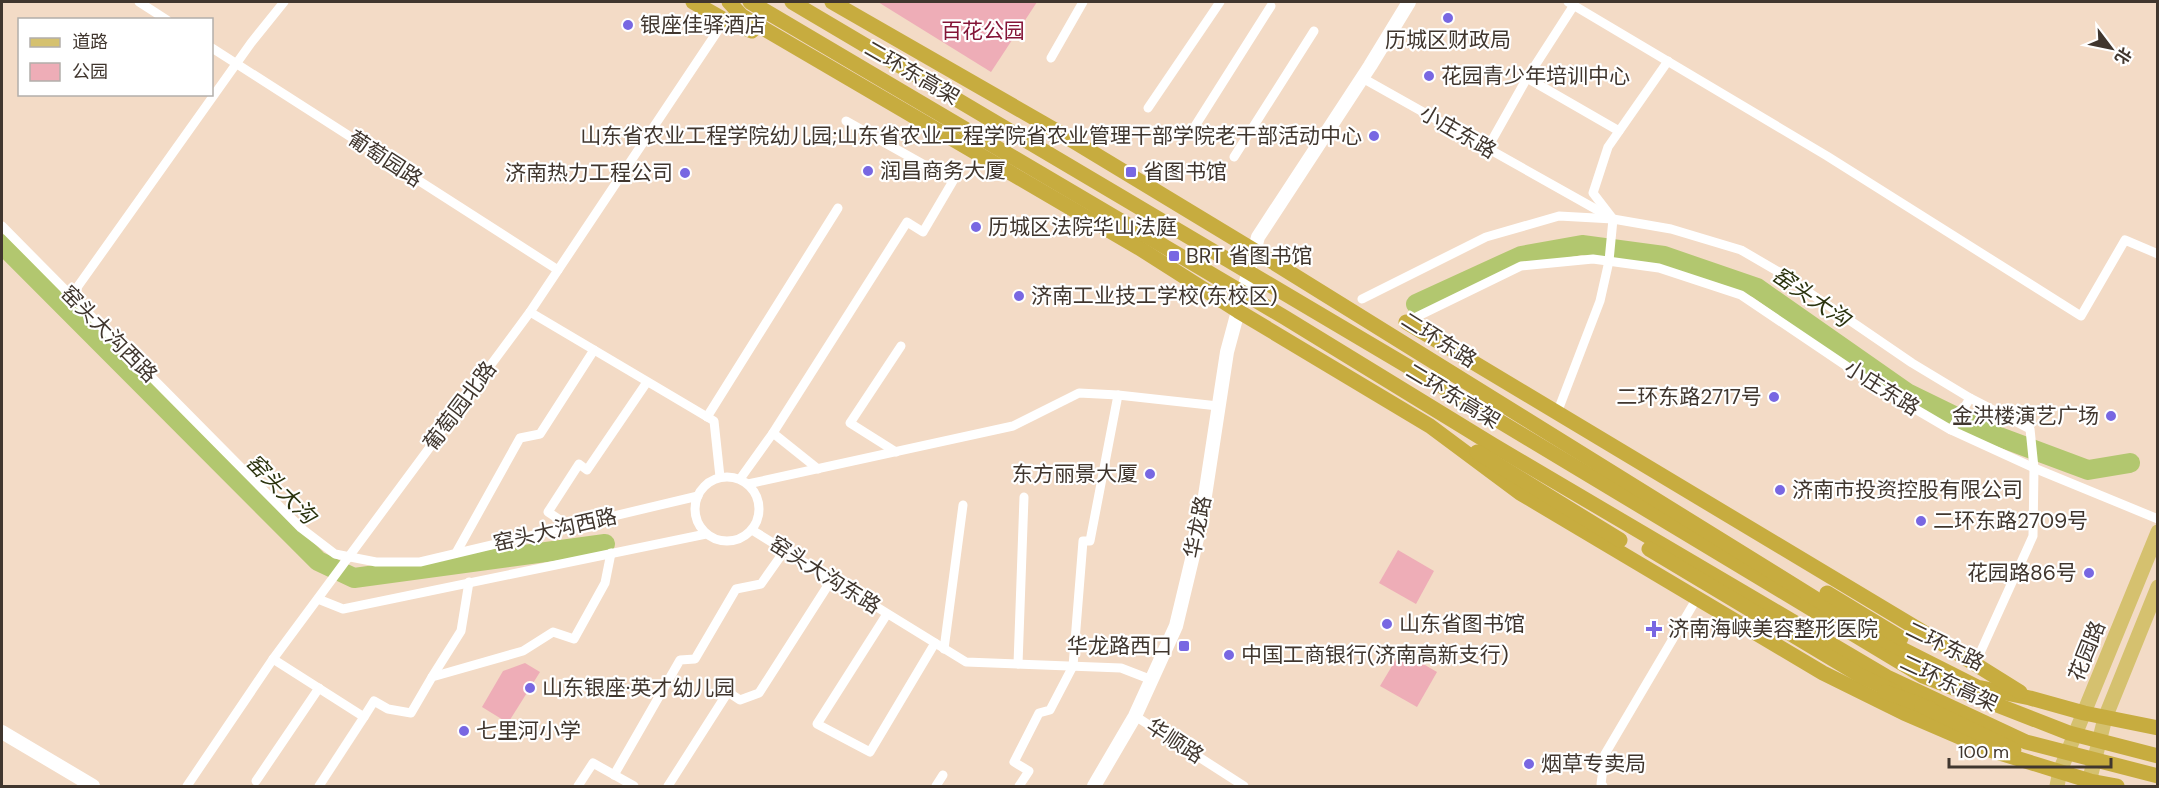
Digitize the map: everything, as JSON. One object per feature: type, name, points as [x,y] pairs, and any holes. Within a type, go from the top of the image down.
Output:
[{"type":"highway","points":[[693,2],[725,20],[796,49]]},
{"type":"highway","points":[[717,2],[1100,225],[1430,426],[1498,463],[1851,681],[1936,710],[1965,714]]},
{"type":"highway","points":[[729,2],[742,16]]},
{"type":"highway","name":"二环东高架","points":[[750,2],[1263,304],[1483,438],[1876,671],[2026,742],[2157,776]]},
{"type":"highway","name":"二环东高架","points":[[792,2],[1451,392],[1923,676],[2069,733],[2157,756]]},
{"type":"highway","name":"二环东路","points":[[832,2],[1256,247],[1350,310],[1874,635],[1977,687],[2157,728]]},
{"type":"highway","name":"二环东路","points":[[1406,322],[2030,698]]},
{"type":"highway","points":[[1470,384],[1541,420],[2040,722]]},
{"type":"highway","points":[[1430,426],[1520,494],[1823,673],[1904,713],[2058,779],[2117,786]]},
{"type":"highway","points":[[1430,426],[1476,443],[1862,676],[2058,779]]},
{"type":"main road","points":[[1256,247],[1260,236],[1409,2]]},
{"type":"main road","points":[[1256,247],[1415,2]]},
{"type":"main road","name":"华龙路","points":[[1094,786],[1135,716],[1176,626],[1201,522],[1227,352],[1256,247]]},
{"type":"main road","name":"花园路","points":[[2058,779],[2157,532]]},
{"type":"main road","name":"花园路","points":[[2089,784],[2105,718],[2157,587]]},
{"type":"main road","points":[[2127,607],[2146,614]]},
{"type":"main road","points":[[2,732],[93,786]]},
{"type":"street","points":[[139,2],[164,18]]},
{"type":"street","points":[[71,296],[236,64],[284,2]]},
{"type":"street","points":[[1051,58],[1083,2]]},
{"type":"street","points":[[1148,108],[1220,2]]},
{"type":"street","points":[[1487,149],[1571,3],[1827,156],[2081,316],[2126,240],[2157,254]]},
{"type":"street","points":[[1190,134],[1271,6]]},
{"type":"street","name":"葡萄园北路","points":[[187,786],[273,659],[530,312],[725,20]]},
{"type":"street","points":[[1234,157],[1314,31]]},
{"type":"street","name":"葡萄园路","points":[[213,49],[558,270]]},
{"type":"street","points":[[1557,413],[1600,301],[1610,261],[1613,219],[1593,193],[1608,147],[1668,62]]},
{"type":"street","points":[[1527,78],[1619,131]]},
{"type":"street","name":"小庄东路","points":[[1366,80],[1613,219]]},
{"type":"street","points":[[744,482],[907,222],[923,232],[953,181],[846,121]]},
{"type":"street","points":[[707,417],[838,208]]},
{"type":"street","points":[[1362,299],[1486,237],[1559,216],[1613,219],[1671,229],[1741,250],[1779,272],[1870,336],[1970,398],[2030,429],[2034,468],[2033,536],[1976,664]]},
{"type":"street","name":"窑头大沟西路","points":[[2,226],[301,528],[334,554],[376,562],[420,562],[698,496],[703,487],[720,477]]},
{"type":"street","name":"小庄东路","points":[[1406,322],[1521,266],[1593,259],[1659,268],[1741,295],[1876,386],[1953,428],[2034,468],[2157,519]]},
{"type":"street","points":[[530,312],[714,421],[720,477],[744,482],[818,469],[1013,426],[1079,393],[1118,394],[1218,406]]},
{"type":"street","points":[[896,452],[850,423],[901,346]]},
{"type":"street","points":[[456,553],[520,438],[540,434],[594,350]]},
{"type":"street","points":[[569,526],[548,512],[579,464],[587,470],[647,382]]},
{"type":"street","points":[[1019,786],[1029,771],[1014,762],[1039,713],[1050,710],[1073,666],[1083,541],[1090,541],[1118,394]]},
{"type":"street","points":[[1953,428],[1970,398]]},
{"type":"street","points":[[773,434],[818,469]]},
{"type":"street","points":[[744,482],[755,492],[758,501],[759,511],[752,530]]},
{"type":"street","points":[[698,496],[695,516],[699,526],[706,534]]},
{"type":"street","points":[[1018,664],[1024,497]]},
{"type":"street","points":[[944,649],[963,505]]},
{"type":"street","name":"窑头大沟东路","points":[[318,599],[343,609],[706,534],[725,541],[735,540],[752,530],[966,662],[1121,668],[1152,680]]},
{"type":"street","points":[[614,775],[680,660],[695,658],[736,589],[762,584],[785,550]]},
{"type":"street","points":[[432,676],[523,651],[553,632],[574,639],[605,583],[611,553]]},
{"type":"street","points":[[668,786],[728,692],[740,700],[759,693],[832,579]]},
{"type":"street","points":[[320,786],[374,701],[388,709],[411,713],[461,630],[469,582]]},
{"type":"street","points":[[1603,786],[1601,784],[1605,754],[1697,598]]},
{"type":"street","points":[[887,614],[817,724],[870,752],[935,643]]},
{"type":"street","points":[[273,659],[364,717]]},
{"type":"street","points":[[256,781],[319,688]]},
{"type":"street","name":"华顺路","points":[[1135,716],[1244,786]]},
{"type":"street","points":[[578,786],[592,764],[634,786]]},
{"type":"street","points":[[936,786],[943,775]]},
{"type":"green space","name":"百花公园","points":[[878,2],[1037,2],[991,72]]},
{"type":"green space","points":[[1398,550],[1434,571],[1416,604],[1379,583]]},
{"type":"green space","points":[[1401,651],[1437,672],[1417,707],[1380,686]]},
{"type":"green space","points":[[525,663],[540,672],[508,723],[482,707],[503,671]]},
{"type":"waterway","name":"窑头大沟","points":[[2,244],[318,561],[354,578],[605,544]]},
{"type":"waterway","name":"窑头大沟","points":[[1416,304],[1521,256],[1582,245],[1664,256],[1757,288],[1907,393],[1989,433],[2088,470],[2130,463]]},
{"type":"place","name":"历城区财政局","points":[[1448,18]]},
{"type":"place","name":"银座佳驿酒店","points":[[628,25]]},
{"type":"place","name":"花园青少年培训中心","points":[[1429,76]]},
{"type":"place","name":"山东省农业工程学院幼儿园;山东省农业工程学院省农业管理干部学院老干部活动中心","points":[[1374,136]]},
{"type":"place","name":"润昌商务大厦","points":[[868,171]]},
{"type":"place","name":"省图书馆","points":[[1131,172]]},
{"type":"place","name":"济南热力工程公司","points":[[685,173]]},
{"type":"place","name":"历城区法院华山法庭","points":[[976,227]]},
{"type":"place","name":"BRT 省图书馆","points":[[1174,256]]},
{"type":"place","name":"济南工业技工学校(东校区)","points":[[1019,296]]},
{"type":"place","name":"二环东路2717号","points":[[1774,397]]},
{"type":"place","name":"金洪楼演艺广场","points":[[2111,416]]},
{"type":"place","name":"东方丽景大厦","points":[[1150,474]]},
{"type":"place","name":"济南市投资控股有限公司","points":[[1780,490]]},
{"type":"place","name":"二环东路2709号","points":[[1921,521]]},
{"type":"place","name":"花园路86号","points":[[2089,573]]},
{"type":"place","name":"山东省图书馆","points":[[1387,624]]},
{"type":"place","name":"济南海峡美容整形医院","points":[[1654,629]]},
{"type":"place","name":"华龙路西口","points":[[1184,646]]},
{"type":"place","name":"中国工商银行(济南高新支行)","points":[[1229,655]]},
{"type":"place","name":"山东银座·英才幼儿园","points":[[530,688]]},
{"type":"place","name":"七里河小学","points":[[464,731]]},
{"type":"place","name":"烟草专卖局","points":[[1529,764]]}]
